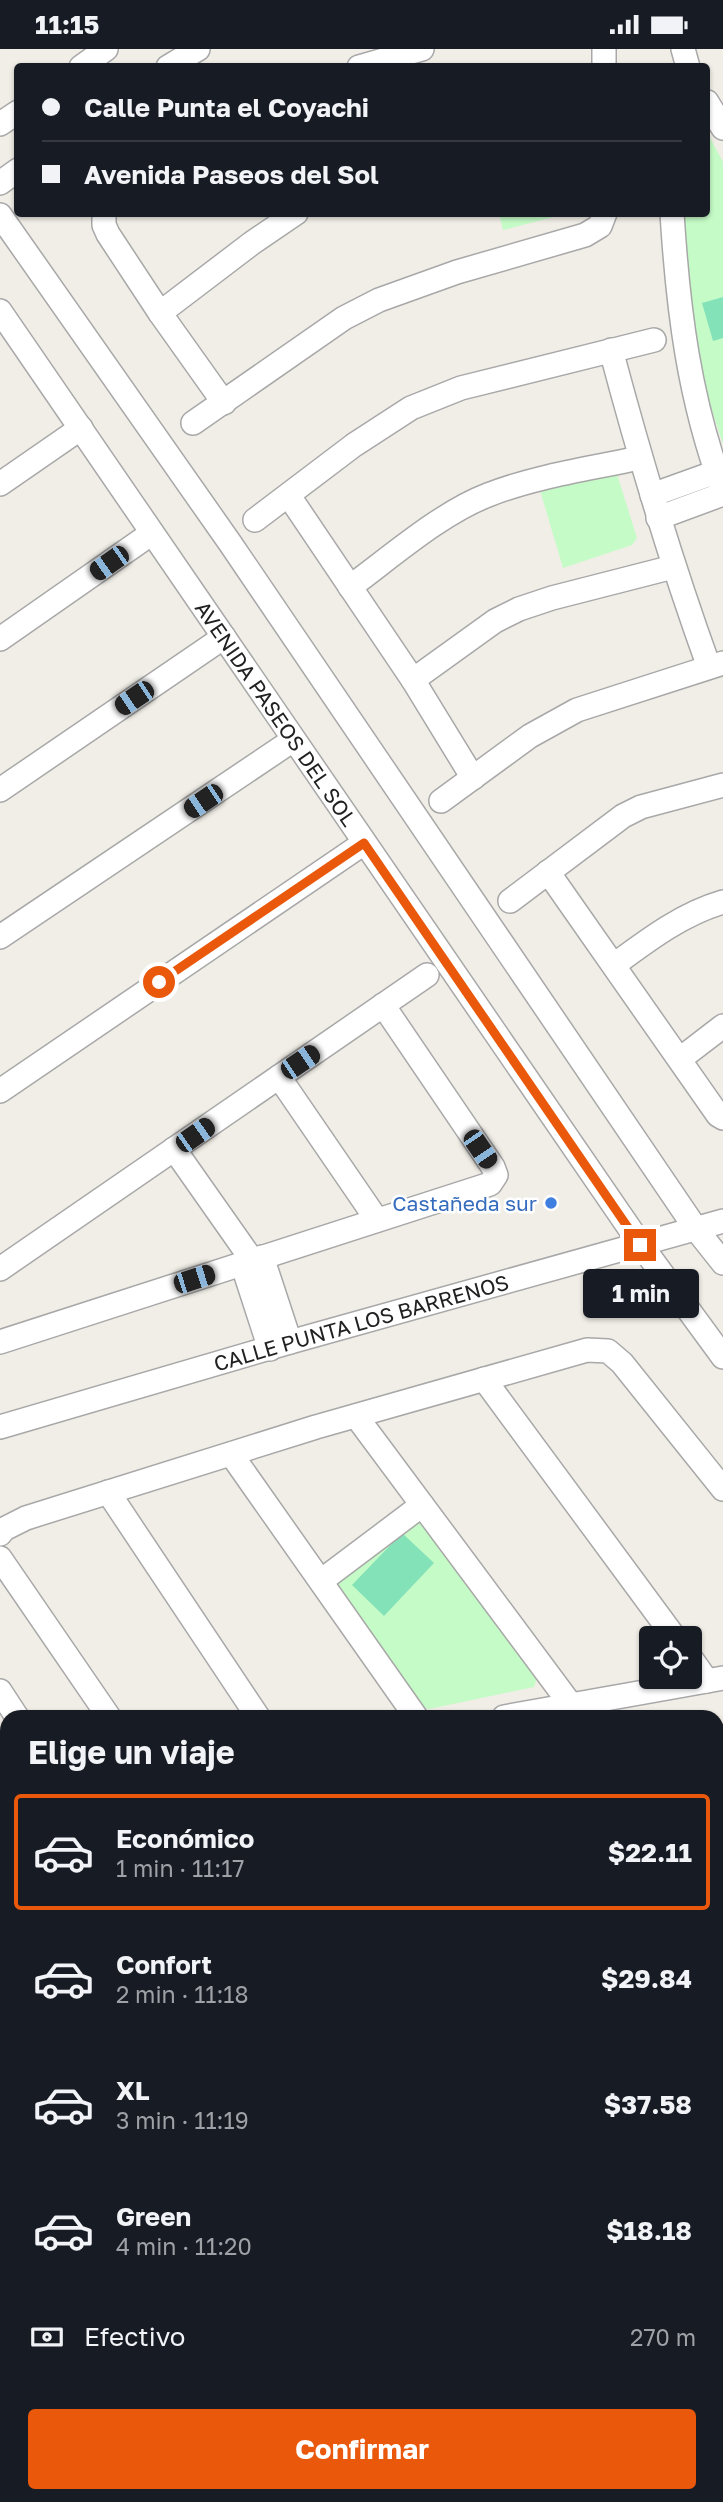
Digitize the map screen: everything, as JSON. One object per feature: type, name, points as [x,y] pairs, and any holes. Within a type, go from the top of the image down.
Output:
[{"type":"street","points":[[87,63],[106,49]]},
{"type":"street","points":[[174,63],[198,49]]},
{"type":"street","points":[[373,63],[422,49]]},
{"type":"street","points":[[710,107],[723,128]]},
{"type":"street","points":[[0,215],[215,521],[696,1229],[723,1263]]},
{"type":"street","points":[[104,217],[108,234],[224,403]]},
{"type":"street","points":[[160,313],[290,217]]},
{"type":"street","points":[[193,423],[344,318],[379,300],[457,272],[585,235],[600,226],[603,217]]},
{"type":"street","points":[[672,217],[677,292],[686,359],[721,485]]},
{"type":"street","name":"AVENIDA PASEOS DEL SOL","points":[[4,326],[81,428],[640,1245],[723,1357]]},
{"type":"street","points":[[256,520],[354,446],[411,408],[461,388],[654,339]]},
{"type":"street","points":[[441,801],[530,736],[577,709],[716,665],[673,567],[639,458],[611,351]]},
{"type":"street","points":[[0,484],[81,428]]},
{"type":"street","points":[[350,587],[450,515],[487,495],[542,478],[639,458]]},
{"type":"street","points":[[652,495],[721,485]]},
{"type":"street","points":[[658,519],[721,485]]},
{"type":"street","points":[[289,496],[413,680],[473,778]]},
{"type":"street","points":[[0,639],[152,533]]},
{"type":"street","points":[[413,680],[495,621],[519,609],[673,567]]},
{"type":"street","points":[[0,790],[224,637]]},
{"type":"street","points":[[0,937],[293,740]]},
{"type":"street","points":[[510,901],[623,816],[641,807],[723,785]]},
{"type":"street","points":[[0,1091],[364,843]]},
{"type":"street","points":[[548,872],[718,1115],[723,1118]]},
{"type":"street","points":[[614,965],[655,935],[685,918],[723,902]]},
{"type":"street","points":[[0,1269],[427,975]]},
{"type":"street","points":[[0,1342],[490,1184],[496,1175],[493,1167],[383,1005]]},
{"type":"street","points":[[680,1059],[723,1026]]},
{"type":"street","points":[[279,1077],[377,1220]]},
{"type":"street","points":[[174,1149],[252,1260],[280,1345]]},
{"type":"street","name":"CALLE PUNTA LOS BARRENOS","points":[[0,1427],[280,1345],[723,1221]]},
{"type":"street","points":[[0,1534],[4,1529],[26,1518],[108,1492],[356,1416],[587,1350],[608,1351],[622,1363],[723,1489]]},
{"type":"street","points":[[484,1379],[666,1626]]},
{"type":"street","points":[[356,1416],[571,1705]]},
{"type":"street","points":[[231,1454],[410,1710]]},
{"type":"street","points":[[108,1492],[253,1710]]},
{"type":"street","points":[[321,1581],[422,1505]]},
{"type":"street","points":[[0,1558],[103,1710]]},
{"type":"street","points":[[702,1668],[715,1680]]},
{"type":"street","points":[[543,1710],[715,1680]]},
{"type":"street","points":[[0,1691],[12,1710]]},
{"type":"green space","points":[[710,138],[723,162],[723,444],[710,405],[686,295],[685,217],[710,217]]},
{"type":"green space","points":[[500,217],[553,217],[503,230]]},
{"type":"green space","points":[[723,297],[723,338],[713,341],[702,303]]},
{"type":"green space","points":[[609,469],[617,474],[637,538],[632,545],[563,568],[539,487]]},
{"type":"green space","points":[[419,1521],[537,1677],[534,1687],[429,1709],[422,1707],[337,1584],[339,1574]]},
{"type":"green space","points":[[402,1533],[434,1563],[384,1616],[352,1585]]},
{"type":"place","name":"Castañeda sur","points":[[551,1203]]},
{"type":"route","points":[[159,982],[364,843],[640,1245]]}]
